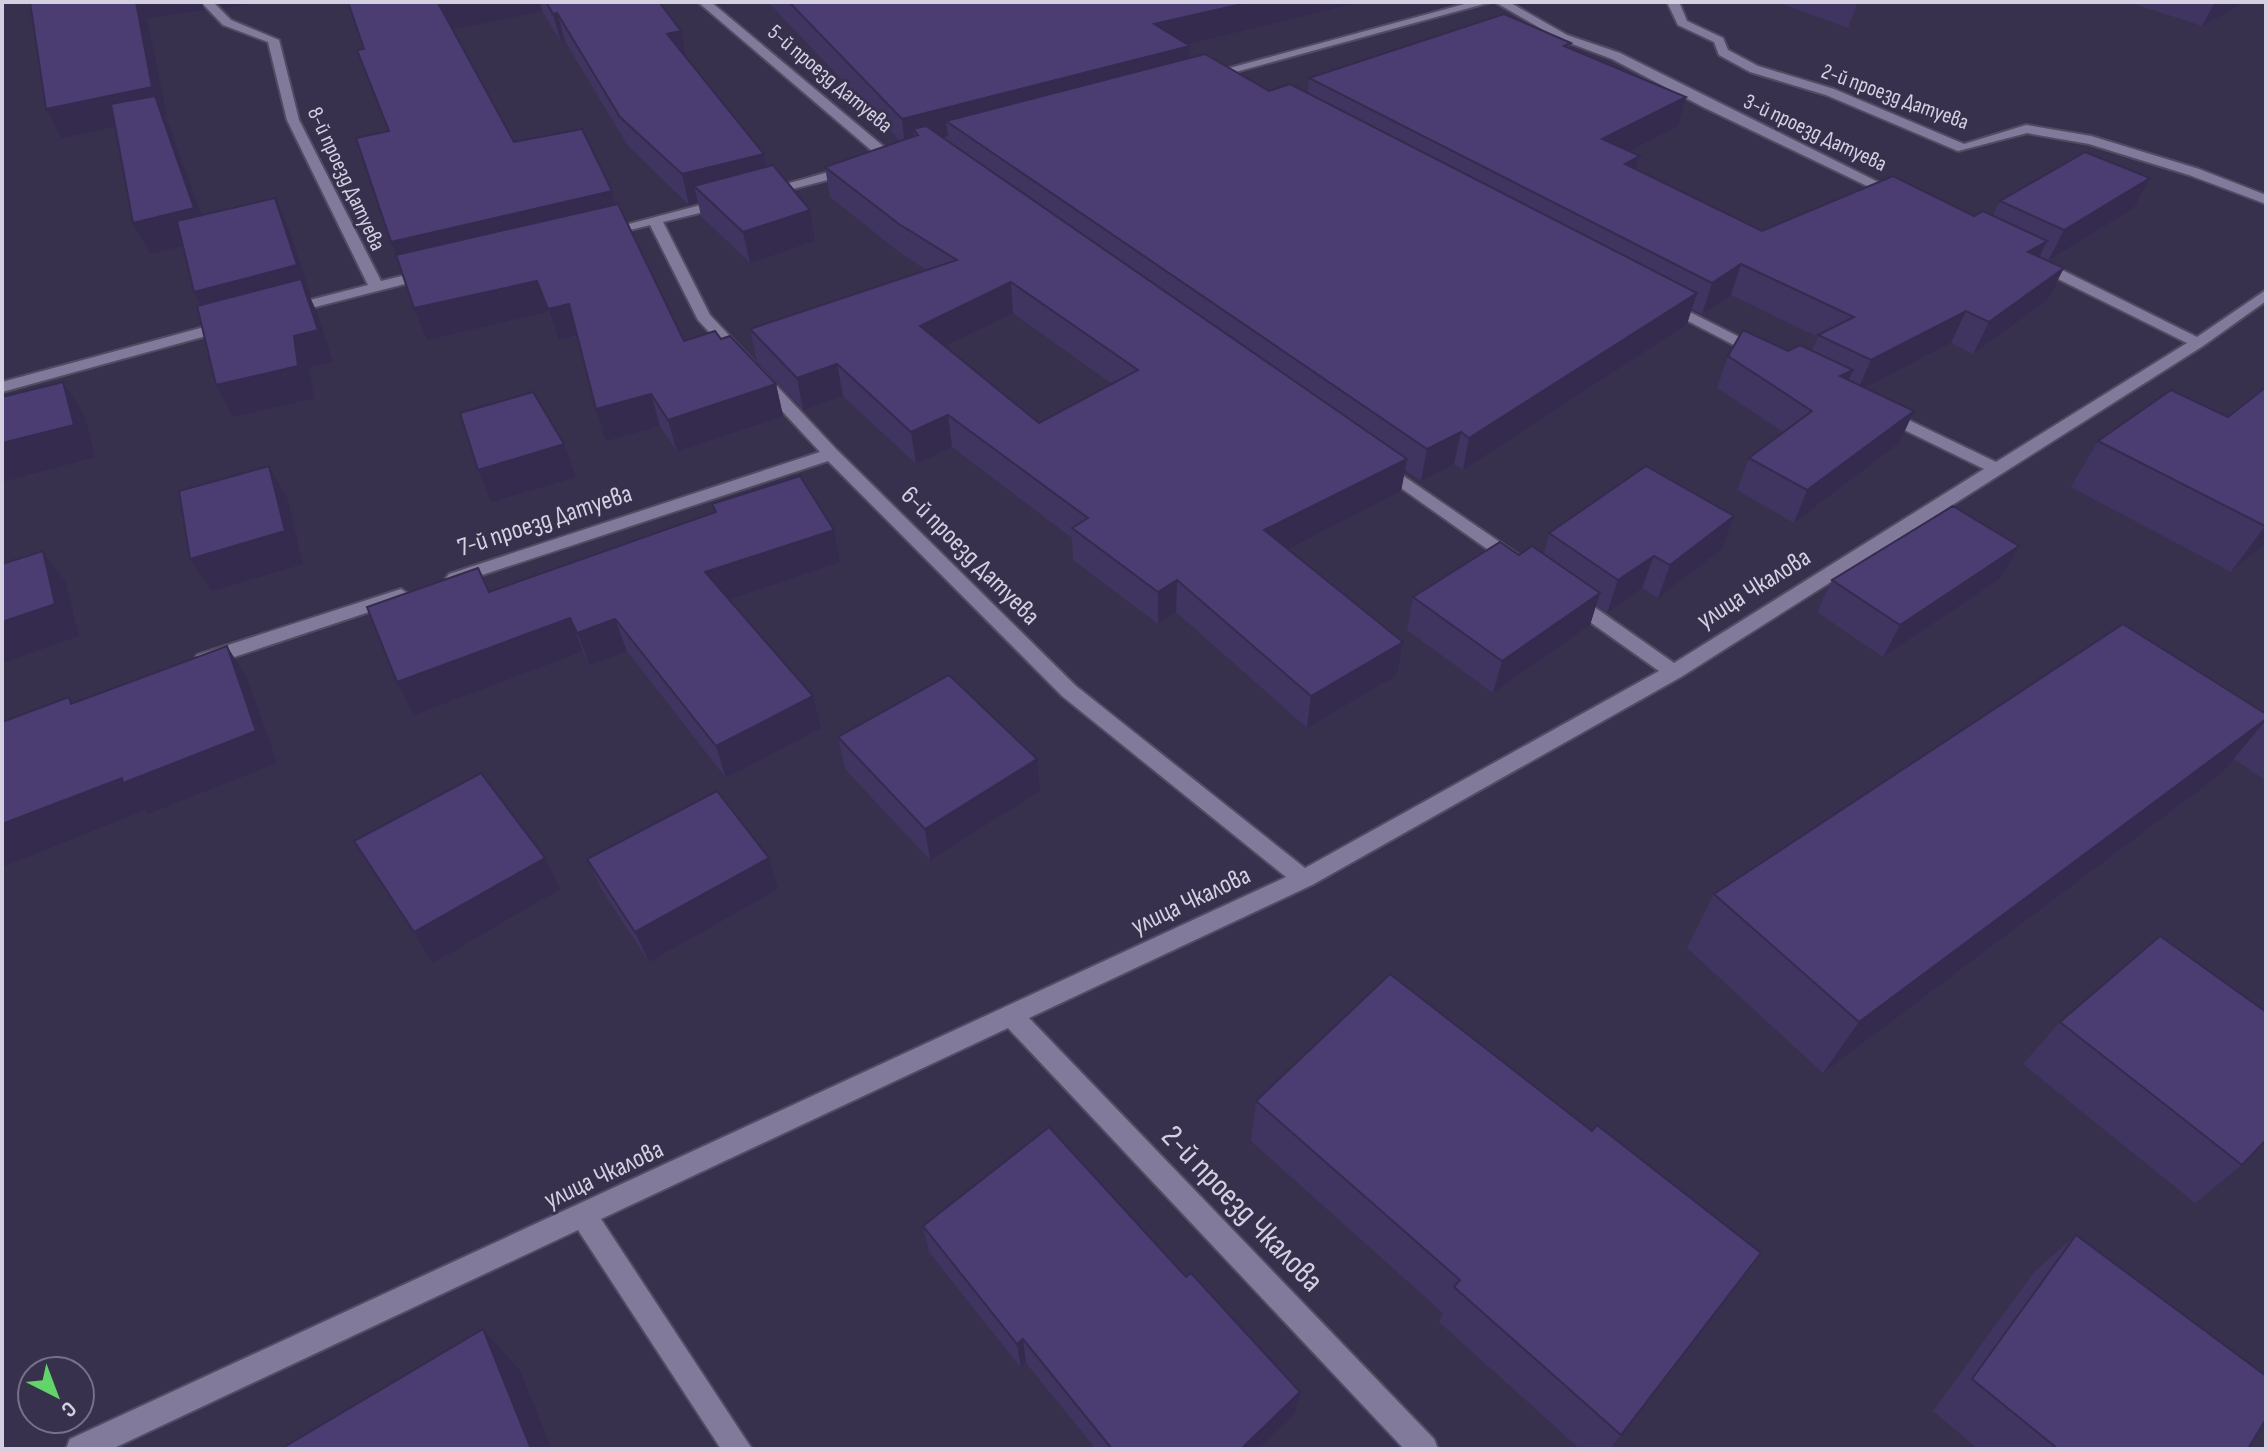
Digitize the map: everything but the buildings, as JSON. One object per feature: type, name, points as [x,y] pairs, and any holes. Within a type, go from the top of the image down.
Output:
[{"type":"street","name":"8-й проезд Датуева","points":[[207,2],[211,10],[229,26],[273,40],[293,120],[376,286]]},
{"type":"street","name":"5-й проезд Датуева","points":[[704,2],[890,159]]},
{"type":"street","points":[[1191,79],[1485,2]]},
{"type":"street","name":"3-й проезд Датуева","points":[[1501,2],[1563,37],[1616,56],[1707,104],[1910,201]]},
{"type":"street","name":"2-й проезд Датуева","points":[[1673,2],[1682,23],[1719,40],[1723,52],[1754,69],[1830,92],[1963,148],[2026,129],[2039,131],[2106,145],[2194,172],[2266,200]]},
{"type":"street","points":[[1222,71],[1250,86]]},
{"type":"street","points":[[593,235],[861,167]]},
{"type":"street","name":"6-й проезд Датуева","points":[[655,221],[703,317],[831,454],[1069,691],[1304,879]]},
{"type":"street","points":[[2020,255],[2198,343]]},
{"type":"street","points":[[271,314],[453,268]]},
{"type":"street","name":"улица Чкалова","points":[[80,1449],[1304,879],[1674,672],[2198,343],[2266,294]]},
{"type":"street","points":[[1660,301],[1772,359]]},
{"type":"street","points":[[2,387],[241,322]]},
{"type":"street","points":[[1871,407],[1997,469]]},
{"type":"street","name":"7-й проезд Датуева","points":[[183,667],[831,454]]},
{"type":"street","points":[[1374,461],[1531,571]]},
{"type":"street","points":[[1557,590],[1674,672]]},
{"type":"street","name":"2-й проезд Чкалова","points":[[1011,1015],[1424,1449]]},
{"type":"street","points":[[583,1215],[738,1449]]}]
